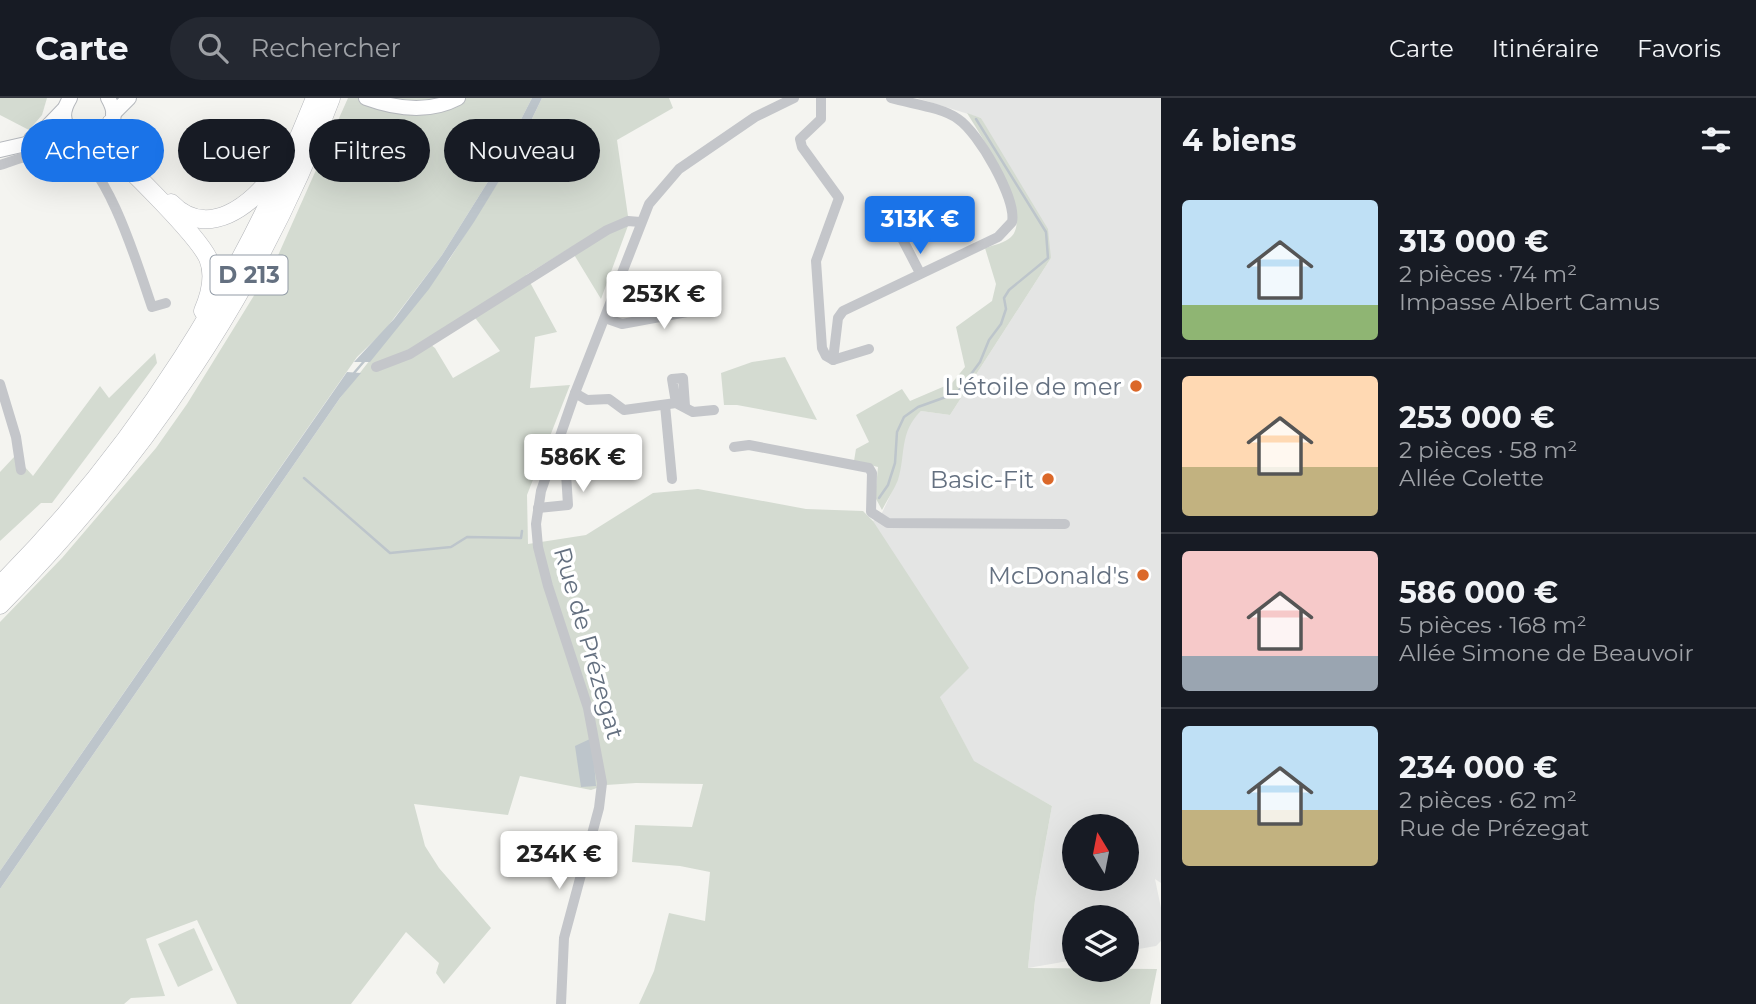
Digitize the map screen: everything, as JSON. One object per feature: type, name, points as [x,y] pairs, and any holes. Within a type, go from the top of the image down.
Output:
[{"type":"highway","name":"D 213","points":[[0,585],[96,476],[163,387],[221,296],[254,235],[315,98]]},
{"type":"highway","name":"D 213","points":[[0,605],[102,493],[190,371],[238,296],[267,241],[312,149],[331,98]]},
{"type":"highway","points":[[151,182],[177,209],[197,220],[213,220],[243,208],[270,180],[297,126],[306,120]]},
{"type":"highway","points":[[140,182],[207,258],[212,273],[209,297],[169,367],[163,387]]},
{"type":"street","points":[[108,98],[112,119]]},
{"type":"street","points":[[112,119],[129,98]]},
{"type":"street","points":[[366,98],[386,105],[423,108],[446,104],[458,98]]},
{"type":"street","name":"Rue de Prézegat","points":[[561,1004],[564,939],[599,808],[602,783],[588,708],[538,547],[538,508],[575,393],[640,222],[660,188],[679,169],[755,117],[794,98]]},
{"type":"street","points":[[821,98],[821,119],[800,139],[802,147],[839,198],[816,261],[822,348],[826,356],[833,360],[869,349]]},
{"type":"street","points":[[833,360],[839,314],[920,272],[998,237],[1012,222],[1009,198],[980,143],[957,117],[891,98]]},
{"type":"street","points":[[68,101],[69,119]]},
{"type":"street","points":[[0,150],[40,134],[68,101]]},
{"type":"street","points":[[0,165],[50,152],[74,153],[84,158],[104,183],[152,307],[166,303]]},
{"type":"street","points":[[376,367],[410,354],[607,230],[628,222],[640,222]]},
{"type":"street","points":[[894,223],[920,272]]},
{"type":"street","points":[[605,318],[622,324],[703,309],[716,300]]},
{"type":"street","points":[[0,384],[16,437],[21,470]]},
{"type":"street","points":[[575,393],[587,400],[609,398],[624,410],[676,405],[693,412],[714,410]]},
{"type":"street","points":[[672,479],[676,405]]},
{"type":"street","points":[[734,447],[749,445],[869,468],[872,473],[870,512],[888,523],[1065,524]]},
{"type":"street","points":[[538,508],[568,505],[565,458],[554,452]]},
{"type":"shaded area","points":[[0,98],[47,98],[39,119],[21,119],[21,126],[0,115]]},
{"type":"shaded area","points":[[348,98],[532,98],[521,119],[444,119],[444,182],[488,182],[442,255],[385,330],[357,357],[0,871],[0,622],[62,558],[156,448],[187,404],[276,260],[311,182],[430,182],[430,119],[339,119]]},
{"type":"shaded area","points":[[532,98],[542,98],[532,119],[521,119]]},
{"type":"shaded area","points":[[542,98],[669,98],[673,108],[617,140],[629,223],[601,299],[570,248],[526,275],[557,332],[535,337],[530,388],[570,385],[527,495],[528,544],[586,535],[653,493],[698,489],[806,509],[863,511],[873,521],[969,668],[940,697],[974,761],[1052,806],[1035,900],[1028,968],[1062,968],[1062,982],[1139,982],[1139,969],[1157,969],[1150,1004],[639,1004],[654,971],[669,913],[705,921],[710,872],[680,866],[632,862],[635,825],[692,827],[703,784],[636,783],[606,785],[591,790],[520,776],[508,815],[414,804],[425,846],[439,868],[491,928],[444,984],[436,973],[439,963],[406,932],[351,1004],[237,1004],[197,920],[146,939],[165,996],[131,998],[124,1004],[0,1004],[0,889],[340,398],[449,260],[498,182],[600,182],[600,119],[532,119]],"holes":[[[470,311],[500,351],[453,378],[435,348],[426,341]]]},
{"type":"shaded area","points":[[917,98],[1161,98],[1161,883],[1155,879],[1161,908],[1161,941],[1156,946],[1139,949],[1139,905],[1062,905],[1062,962],[1028,968],[1035,900],[1052,806],[974,762],[940,697],[873,521],[882,513],[898,479],[903,438],[910,422],[921,411],[950,415],[1051,258],[981,118]]},
{"type":"shaded area","points":[[967,113],[981,118],[1048,229],[1051,258],[950,415],[921,411],[914,419],[906,435],[898,480],[882,510],[875,497],[878,467],[854,461],[856,449],[869,442],[856,415],[902,389],[910,401],[952,383],[965,367],[956,327],[992,301],[996,284],[985,248],[1009,239],[1016,226],[1016,212],[1003,175]]},
{"type":"shaded area","points":[[488,182],[499,182],[429,289],[370,362],[354,362],[394,319],[442,255]]},
{"type":"shaded area","points":[[155,353],[157,363],[52,503],[41,503],[0,541],[0,472],[15,456],[33,476],[100,386],[109,398]]},
{"type":"shaded area","points":[[785,357],[817,420],[724,405],[721,373],[752,362]]},
{"type":"shaded area","points":[[347,372],[361,373],[340,398],[0,889],[0,871]]},
{"type":"shaded area","points":[[592,738],[596,786],[581,787],[575,746]]},
{"type":"shaded area","points":[[194,928],[213,970],[178,987],[158,944]]},
{"type":"waterway","points":[[879,498],[888,485],[895,463],[897,432],[904,417],[918,407],[957,393],[980,362],[989,340],[1001,324],[1006,309],[1004,298],[1009,290],[1048,258],[1046,232],[976,119]]},
{"type":"waterway","points":[[354,373],[366,359]]},
{"type":"waterway","points":[[304,478],[390,553],[451,547],[467,537],[521,538],[522,531]]},
{"type":"place","name":"L'étoile de mer","points":[[1136,386]]},
{"type":"place","name":"Basic-Fit","points":[[1048,479]]},
{"type":"place","name":"McDonald's","points":[[1143,575]]}]
